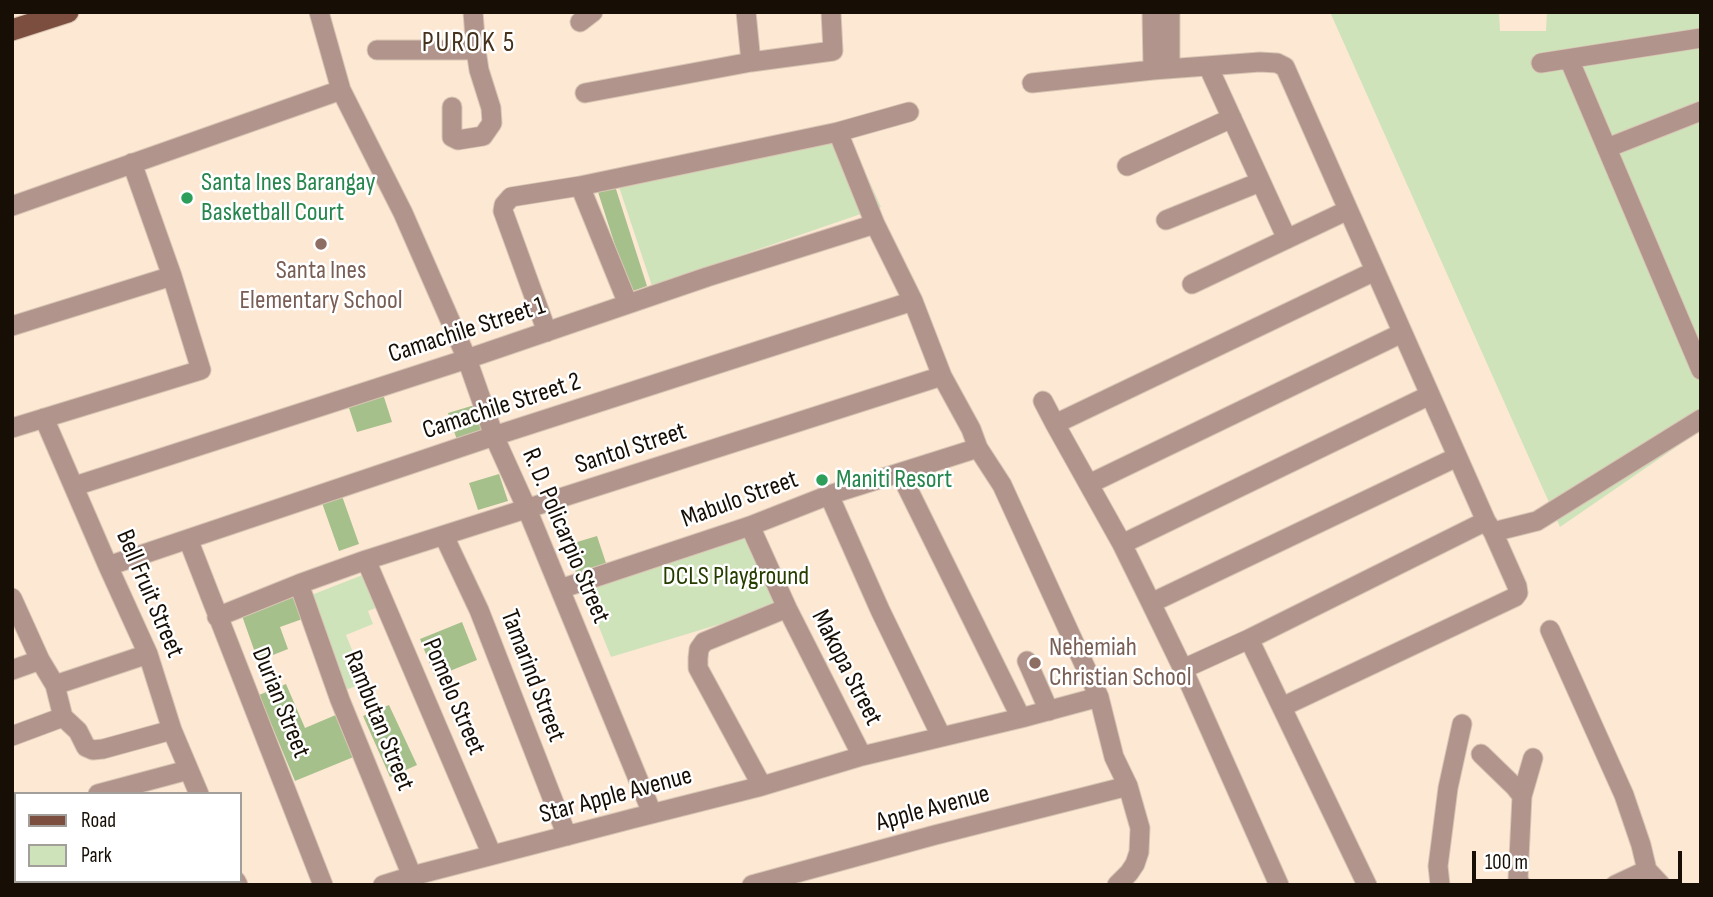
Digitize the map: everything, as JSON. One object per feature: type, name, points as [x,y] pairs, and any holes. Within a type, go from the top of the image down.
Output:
[{"type":"main road","points":[[12,30],[68,12]]},
{"type":"street","name":"R. D. Policarpio Street","points":[[319,12],[341,90],[403,213],[467,359],[494,436],[527,509],[652,813]]},
{"type":"street","points":[[452,107],[453,137],[458,140],[483,136],[492,123],[491,108],[476,50],[473,12]]},
{"type":"street","points":[[747,12],[751,62]]},
{"type":"street","points":[[584,93],[751,62],[833,51],[831,12]]},
{"type":"street","points":[[1161,20],[1161,69]]},
{"type":"street","points":[[1542,63],[1701,38]]},
{"type":"street","points":[[377,50],[476,50]]},
{"type":"street","points":[[1569,59],[1701,370]]},
{"type":"street","points":[[1032,83],[1161,69],[1260,62],[1277,63],[1285,67],[1457,457],[1517,586],[1516,597],[1282,707]]},
{"type":"street","points":[[1208,66],[1287,239]]},
{"type":"street","points":[[12,206],[341,90]]},
{"type":"street","points":[[1607,148],[1701,111]]},
{"type":"street","points":[[547,332],[503,211],[504,205],[511,197],[580,186],[838,132],[909,112]]},
{"type":"street","points":[[1127,166],[1232,118]]},
{"type":"street","points":[[838,132],[875,224],[913,301],[942,376],[971,429],[978,448],[1002,485],[1099,697],[1114,757],[1128,786],[1140,828],[1135,864],[1117,885]]},
{"type":"street","points":[[12,428],[201,370],[172,276],[132,163]]},
{"type":"street","points":[[1166,220],[1260,182]]},
{"type":"street","points":[[580,186],[628,304]]},
{"type":"street","points":[[1192,284],[1348,210]]},
{"type":"street","name":"Camachile Street 1","points":[[75,486],[875,224]]},
{"type":"street","points":[[1055,424],[1374,271]]},
{"type":"street","points":[[12,326],[172,276]]},
{"type":"street","name":"Camachile Street 2","points":[[108,566],[494,436],[913,301]]},
{"type":"street","points":[[1089,485],[1402,333]]},
{"type":"street","name":"Santol Street","points":[[217,617],[366,560],[942,376]]},
{"type":"street","points":[[1122,544],[1430,395]]},
{"type":"street","points":[[1043,401],[1122,544],[1151,603],[1279,885]]},
{"type":"street","name":"Bell Fruit Street","points":[[44,418],[148,654],[172,730],[198,792]]},
{"type":"street","points":[[1183,669],[1489,526],[1537,521],[1701,419]]},
{"type":"street","name":"Mabulo Street","points":[[560,589],[750,526],[829,495],[978,448]]},
{"type":"street","points":[[1151,603],[1457,457]]},
{"type":"street","points":[[900,473],[1021,718]]},
{"type":"street","points":[[829,495],[880,611],[941,736]]},
{"type":"street","name":"Makopa Street","points":[[750,526],[787,608],[862,756]]},
{"type":"street","name":"Tamarind Street","points":[[444,536],[479,611],[567,836]]},
{"type":"street","name":"Durian Street","points":[[188,539],[323,885]]},
{"type":"street","name":"Pomelo Street","points":[[366,560],[492,855]]},
{"type":"street","name":"Rambutan Street","points":[[299,584],[340,700],[426,877]]},
{"type":"street","points":[[12,598],[40,660],[55,685],[63,717],[78,731],[86,747],[93,750],[172,730]]},
{"type":"street","points":[[762,786],[698,668],[699,649],[704,642],[787,608]]},
{"type":"street","points":[[1550,630],[1624,795],[1647,870],[1661,885]]},
{"type":"street","points":[[1249,639],[1367,885]]},
{"type":"street","points":[[55,685],[148,654]]},
{"type":"street","points":[[12,670],[40,660]]},
{"type":"street","points":[[1027,661],[1049,710]]},
{"type":"street","name":"Star Apple Avenue","points":[[383,885],[426,877],[492,855],[762,786],[862,756],[1099,697]]},
{"type":"street","points":[[12,737],[63,717]]},
{"type":"street","points":[[1440,885],[1437,866],[1448,788],[1462,724]]},
{"type":"street","points":[[1481,754],[1522,796]]},
{"type":"street","points":[[1521,885],[1518,879],[1522,796],[1533,758]]},
{"type":"street","points":[[106,792],[188,770]]},
{"type":"street","name":"Apple Avenue","points":[[752,885],[1128,786]]},
{"type":"street","points":[[1615,885],[1647,870]]},
{"type":"green space","points":[[1330,12],[1499,12],[1500,31],[1546,31],[1547,12],[1701,12],[1701,430],[1560,527]]},
{"type":"green space","points":[[847,132],[881,207],[652,286],[617,181]]},
{"type":"green space","points":[[615,186],[647,286],[630,292],[598,192]]},
{"type":"green space","points":[[383,394],[392,422],[357,432],[348,405]]},
{"type":"green space","points":[[478,404],[486,431],[457,440],[448,413]]},
{"type":"green space","points":[[499,474],[508,501],[478,510],[469,483]]},
{"type":"green space","points":[[342,496],[359,544],[339,551],[322,503]]},
{"type":"green space","name":"DCLS Playground","points":[[758,528],[793,602],[611,657],[583,587]]},
{"type":"green space","points":[[597,536],[606,563],[576,573],[567,545]]},
{"type":"green space","points":[[365,574],[378,607],[368,611],[373,624],[346,635],[365,682],[346,690],[309,596]]},
{"type":"green space","points":[[298,592],[308,617],[280,627],[288,649],[258,661],[241,613]]},
{"type":"green space","points":[[462,622],[477,660],[435,677],[420,639]]},
{"type":"green space","points":[[286,684],[305,728],[338,714],[356,756],[295,781],[259,695]]},
{"type":"green space","points":[[389,705],[417,765],[390,777],[363,716]]},
{"type":"place","name":"Santa Ines Barangay Basketball Court","points":[[187,198]]},
{"type":"place","name":"Santa Ines Elementary School","points":[[321,244]]},
{"type":"place","name":"Maniti Resort","points":[[822,480]]},
{"type":"place","name":"Nehemiah Christian School","points":[[1035,663]]},
{"type":"district","name":"PUROK 5","points":[[469,44]]}]
